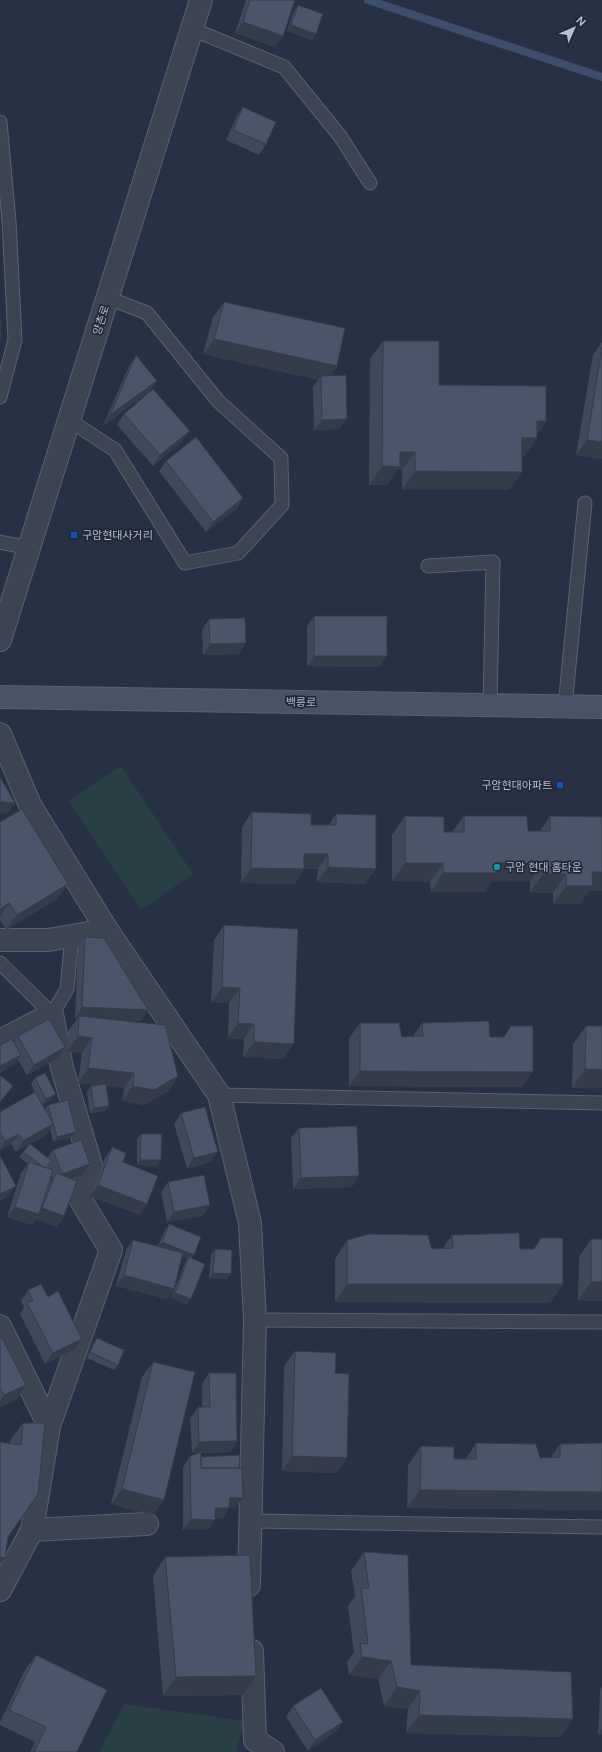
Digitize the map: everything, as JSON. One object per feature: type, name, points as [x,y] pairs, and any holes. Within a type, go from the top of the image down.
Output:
[{"type":"street","name":"양촌로","points":[[0,640],[201,0]]},
{"type":"street","name":"백릉로","points":[[0,697],[602,707]]},
{"type":"street","points":[[0,734],[30,805],[107,930],[219,1095],[250,1223],[255,1320],[251,1521],[248,1562],[250,1608]]},
{"type":"street","points":[[0,940],[48,940],[107,930]]},
{"type":"street","points":[[0,1040],[52,1014],[62,1068],[91,1165],[79,1197],[111,1250],[49,1426],[32,1530],[0,1590]]},
{"type":"street","points":[[0,1326],[49,1426]]},
{"type":"street","points":[[32,1530],[147,1524]]},
{"type":"street","points":[[251,1632],[253,1746],[273,1752]]},
{"type":"lane","points":[[192,29],[284,67],[340,136],[370,183]]},
{"type":"lane","points":[[0,122],[9,221],[15,340],[0,397]]},
{"type":"lane","points":[[69,420],[116,450],[185,562],[238,552],[282,505],[282,458],[218,401],[148,313],[108,298]]},
{"type":"lane","points":[[565,706],[585,502]]},
{"type":"lane","points":[[0,542],[29,548]]},
{"type":"lane","points":[[428,566],[493,562],[490,705]]},
{"type":"lane","points":[[0,963],[52,1014],[66,989],[72,936]]},
{"type":"lane","points":[[219,1095],[602,1104]]},
{"type":"lane","points":[[255,1320],[602,1322]]},
{"type":"lane","points":[[251,1521],[602,1526]]},
{"type":"green space","points":[[121,766],[193,874],[141,910],[69,801]]},
{"type":"green space","points":[[124,1704],[245,1721],[236,1752],[99,1752]]},
{"type":"building","points":[[250,0],[295,0],[283,36],[243,22]]},
{"type":"building","points":[[298,5],[323,14],[316,34],[291,25]]},
{"type":"building","points":[[243,107],[276,122],[266,144],[233,130]]},
{"type":"building","points":[[224,302],[345,328],[337,366],[214,339]]},
{"type":"building","points":[[383,341],[439,341],[439,385],[546,386],[546,421],[537,421],[537,438],[522,438],[522,472],[415,471],[415,452],[400,452],[400,467],[382,466]]},
{"type":"building","points":[[602,347],[602,442],[587,440]]},
{"type":"building","points":[[136,355],[157,381],[110,415]]},
{"type":"building","points":[[346,375],[347,419],[322,420],[321,376]]},
{"type":"building","points":[[153,389],[190,431],[160,455],[124,414]]},
{"type":"building","points":[[196,437],[243,498],[213,522],[166,461]]},
{"type":"building","points":[[314,616],[387,616],[387,656],[314,656]]},
{"type":"building","points":[[245,618],[246,643],[210,644],[209,619]]},
{"type":"building","points":[[0,777],[15,803],[0,802]]},
{"type":"building","points":[[22,809],[68,884],[17,915],[9,903],[0,909],[0,822]]},
{"type":"building","points":[[252,812],[311,814],[311,825],[336,825],[336,814],[376,815],[376,869],[328,867],[328,854],[304,854],[304,869],[251,868]]},
{"type":"building","points":[[405,816],[444,817],[444,832],[464,832],[464,816],[527,816],[528,831],[550,831],[550,816],[602,817],[602,872],[592,872],[593,886],[566,886],[566,874],[543,874],[542,864],[498,863],[498,873],[443,873],[443,863],[405,863]]},
{"type":"building","points":[[224,925],[298,929],[294,1044],[254,1042],[254,1024],[238,1023],[240,988],[222,987]]},
{"type":"building","points":[[85,937],[104,938],[148,1010],[82,1007]]},
{"type":"building","points":[[79,1016],[165,1025],[178,1076],[154,1090],[133,1086],[134,1073],[88,1068],[92,1038],[78,1036]]},
{"type":"building","points":[[49,1019],[65,1047],[34,1065],[18,1036]]},
{"type":"building","points":[[489,1021],[490,1037],[504,1037],[511,1026],[533,1026],[533,1072],[360,1071],[360,1023],[399,1023],[402,1037],[423,1036],[422,1023]]},
{"type":"building","points":[[586,1026],[602,1026],[602,1070],[585,1069]]},
{"type":"building","points":[[12,1039],[21,1055],[0,1066],[0,1045]]},
{"type":"building","points":[[45,1073],[56,1094],[46,1099],[35,1078]]},
{"type":"building","points":[[0,1075],[13,1086],[0,1102]]},
{"type":"building","points":[[106,1084],[109,1106],[94,1108],[91,1086]]},
{"type":"building","points":[[35,1092],[53,1124],[23,1141],[19,1134],[5,1141],[0,1132],[0,1112]]},
{"type":"building","points":[[68,1100],[76,1132],[57,1137],[48,1105]]},
{"type":"building","points":[[205,1107],[218,1152],[194,1158],[181,1113]]},
{"type":"building","points":[[357,1126],[359,1176],[301,1178],[299,1128]]},
{"type":"building","points":[[141,1134],[162,1134],[161,1160],[140,1160]]},
{"type":"building","points":[[81,1140],[90,1164],[62,1174],[53,1150]]},
{"type":"building","points":[[30,1144],[52,1161],[46,1168],[23,1152]]},
{"type":"building","points":[[112,1147],[126,1153],[123,1162],[158,1176],[147,1204],[98,1185]]},
{"type":"building","points":[[0,1155],[16,1186],[0,1194]]},
{"type":"building","points":[[29,1162],[53,1170],[39,1214],[15,1207]]},
{"type":"building","points":[[56,1173],[77,1181],[64,1216],[42,1208]]},
{"type":"building","points":[[204,1175],[210,1205],[174,1212],[168,1182]]},
{"type":"building","points":[[169,1224],[201,1237],[194,1255],[162,1242]]},
{"type":"building","points":[[519,1233],[520,1249],[534,1249],[541,1238],[563,1238],[563,1284],[347,1284],[347,1240],[369,1234],[428,1235],[432,1249],[453,1248],[452,1235]]},
{"type":"building","points":[[591,1239],[602,1239],[602,1282],[591,1282]]},
{"type":"building","points":[[133,1240],[183,1253],[174,1289],[124,1275]]},
{"type":"building","points":[[215,1249],[232,1250],[231,1274],[213,1273]]},
{"type":"building","points":[[189,1257],[205,1264],[191,1299],[175,1293]]},
{"type":"building","points":[[41,1284],[48,1297],[58,1291],[82,1339],[53,1353],[27,1303],[33,1300],[28,1290]]},
{"type":"building","points":[[0,1334],[26,1385],[4,1395],[0,1388]]},
{"type":"building","points":[[97,1338],[124,1350],[118,1365],[90,1352]]},
{"type":"building","points":[[295,1351],[336,1353],[335,1373],[349,1374],[347,1458],[292,1456]]},
{"type":"building","points":[[153,1362],[195,1372],[164,1500],[122,1489]]},
{"type":"building","points":[[209,1373],[236,1373],[237,1441],[199,1442],[198,1407],[210,1407]]},
{"type":"building","points":[[23,1423],[45,1423],[38,1494],[8,1537],[5,1558],[0,1557],[0,1442],[21,1445]]},
{"type":"building","points":[[476,1443],[536,1444],[540,1458],[560,1457],[560,1444],[602,1443],[602,1492],[420,1490],[421,1446],[454,1447],[454,1459],[476,1459]]},
{"type":"building","points":[[201,1452],[201,1468],[242,1468],[243,1498],[230,1498],[229,1508],[215,1508],[215,1520],[191,1519],[190,1456]]},
{"type":"building","points":[[240,1455],[239,1468],[201,1468],[201,1457]]},
{"type":"building","points":[[364,1552],[408,1555],[411,1665],[571,1672],[573,1719],[419,1715],[420,1691],[397,1687],[391,1661],[362,1657],[360,1644],[368,1643],[361,1588],[369,1588]]},
{"type":"building","points":[[250,1555],[256,1676],[176,1677],[165,1557]]},
{"type":"building","points":[[36,1655],[107,1690],[77,1752],[34,1752],[46,1727],[9,1710]]},
{"type":"building","points":[[321,1688],[343,1722],[315,1740],[293,1706]]},
{"type":"waterway","points":[[368,0],[602,77]]},
{"type":"place","name":"구암현대사거리","points":[[74,535]]},
{"type":"place","name":"구암현대아파트","points":[[560,785]]},
{"type":"place","name":"구암 현대 홈타운","points":[[497,867]]}]
